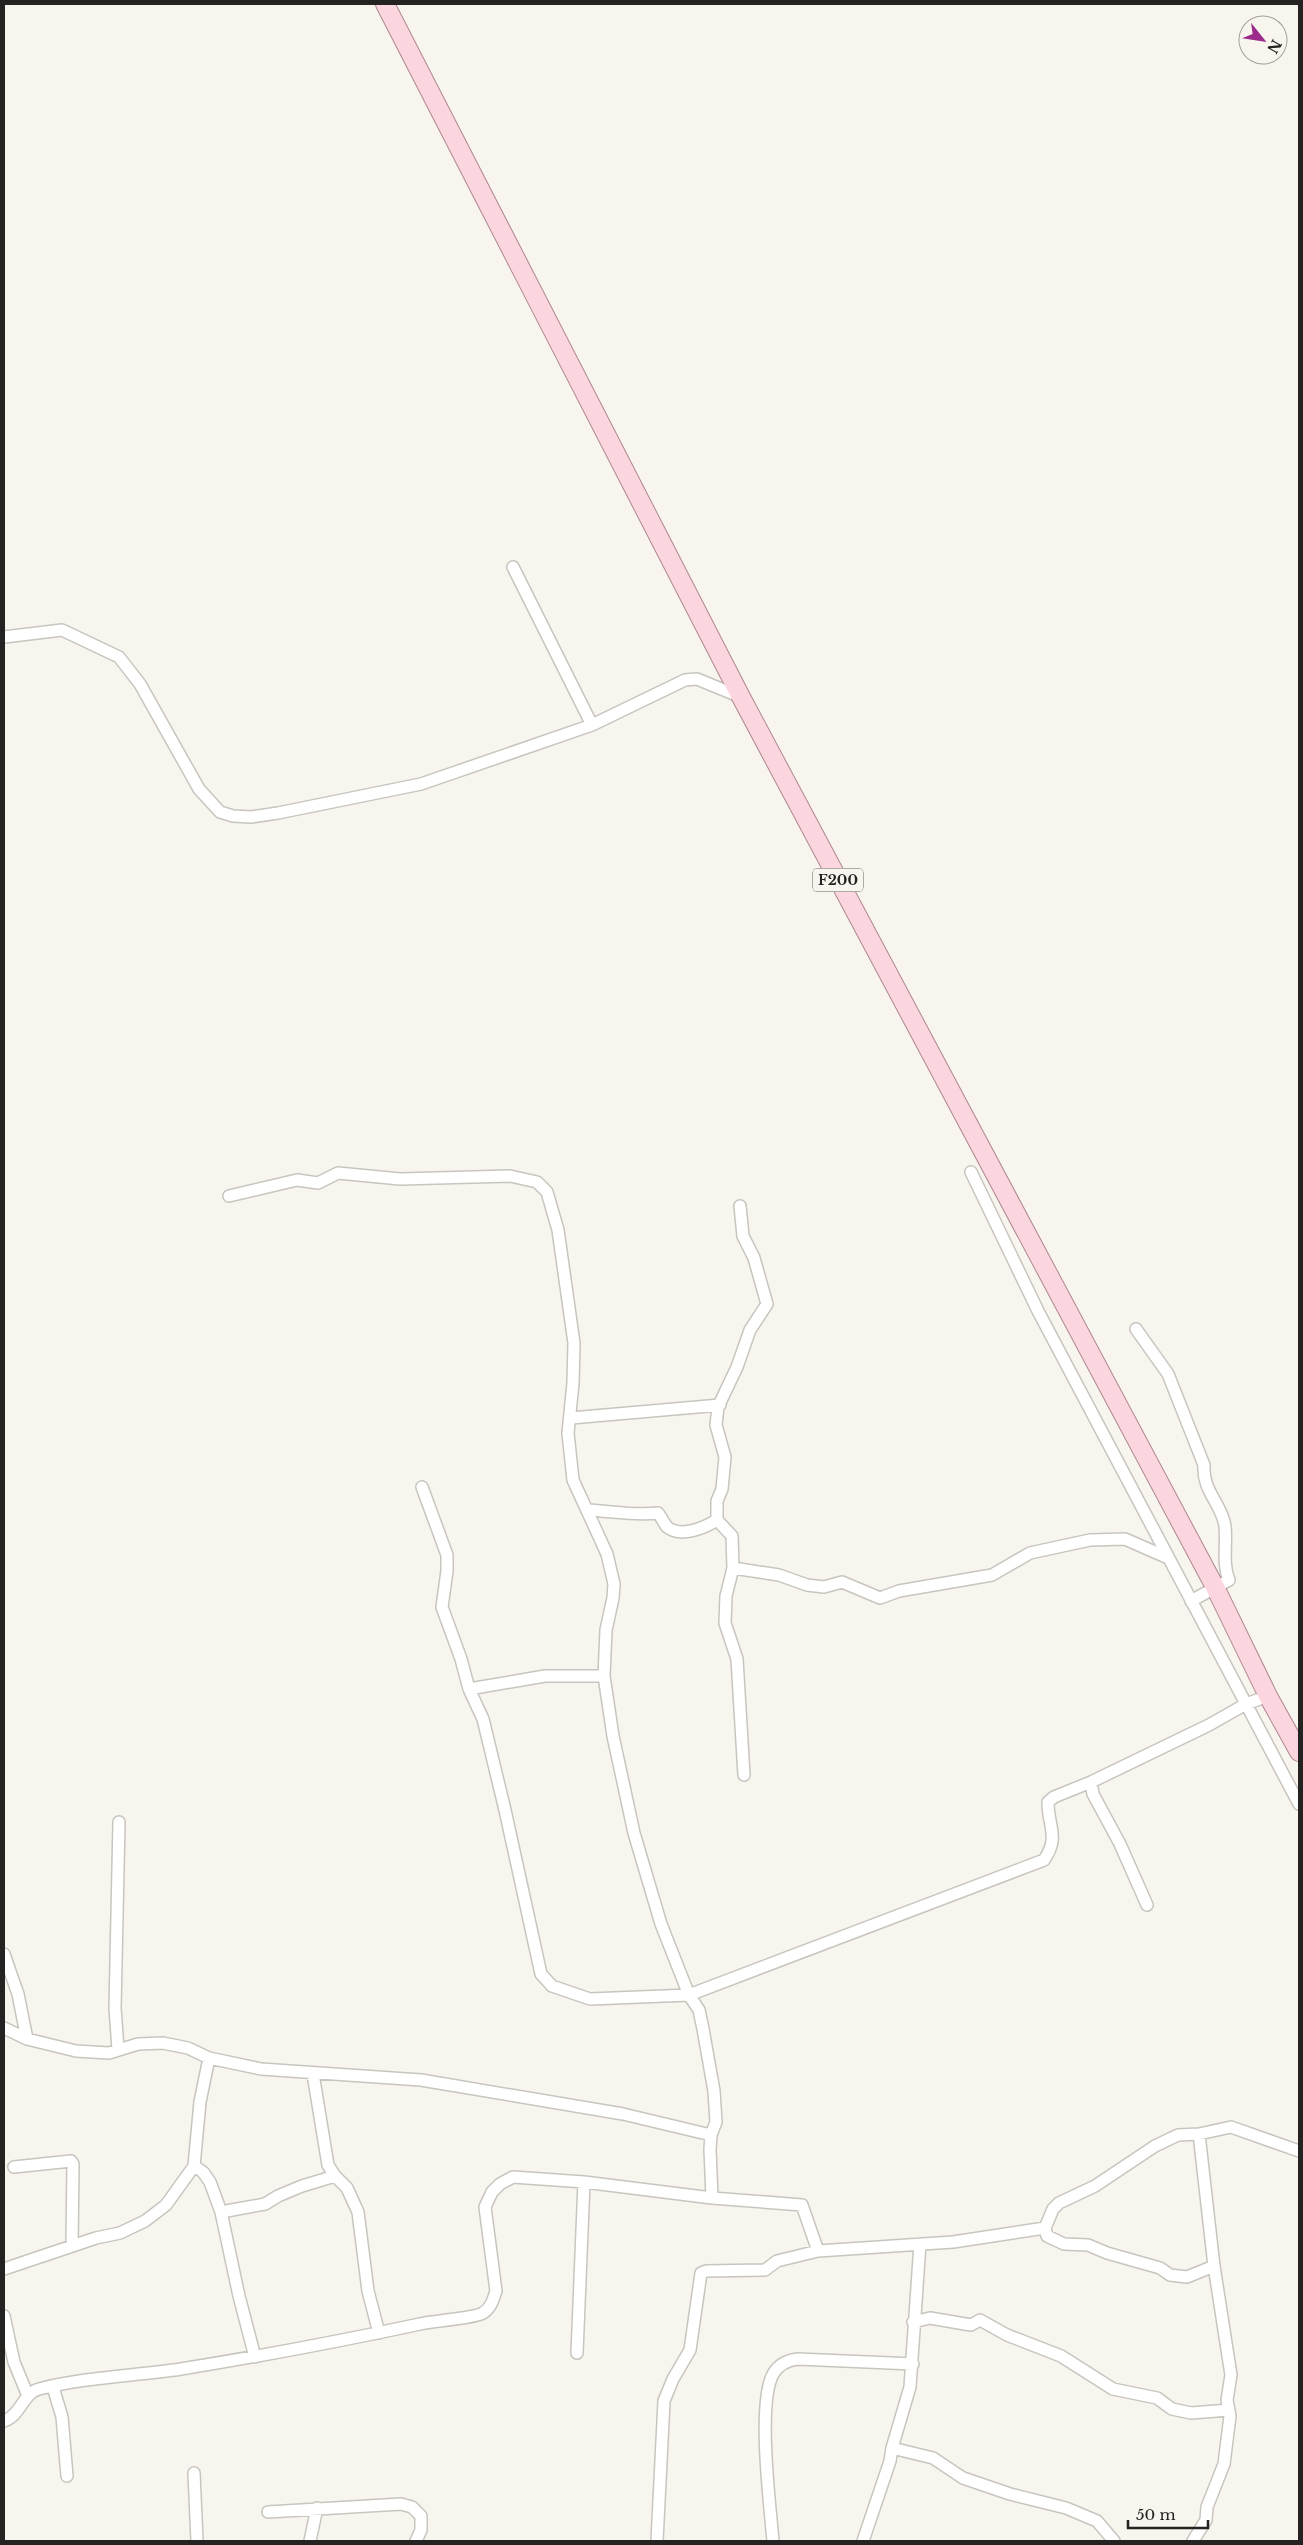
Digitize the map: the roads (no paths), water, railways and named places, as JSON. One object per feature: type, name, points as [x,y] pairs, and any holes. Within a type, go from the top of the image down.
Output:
[{"type":"main road","name":"F200","points":[[385,4],[741,697],[1216,1587],[1268,1696],[1299,1752]]},
{"type":"street","points":[[514,567],[592,726]]},
{"type":"street","points":[[4,637],[62,630],[119,657],[140,684],[199,789],[220,812],[233,816],[251,817],[278,813],[421,784],[592,726],[685,680],[697,679],[741,697]]},
{"type":"street","points":[[971,1172],[1038,1311],[1166,1557],[1299,1804]]},
{"type":"street","points":[[229,1196],[297,1180],[318,1183],[338,1173],[400,1179],[510,1176],[538,1182],[547,1192],[558,1230],[571,1315],[574,1363],[569,1448],[573,1480],[608,1554],[614,1584],[606,1630],[604,1676],[613,1736],[634,1833],[661,1924],[689,1995],[699,2010],[712,2076],[716,2122],[711,2135],[712,2198]]},
{"type":"street","points":[[740,1206],[743,1236],[754,1258],[767,1304],[750,1330],[720,1405],[716,1425],[725,1457],[722,1489],[716,1501],[717,1520],[732,1536],[733,1568],[726,1596],[725,1623],[737,1659],[744,1775]]},
{"type":"street","points":[[1136,1329],[1168,1374],[1204,1466],[1202,1479],[1225,1525],[1225,1570],[1229,1580],[1191,1601]]},
{"type":"street","points":[[570,1418],[720,1405]]},
{"type":"street","points":[[422,1487],[447,1555],[442,1607],[461,1659],[469,1689],[483,1719],[541,1974],[552,1986],[590,1999],[689,1995],[1044,1860],[1052,1848],[1054,1839],[1048,1802],[1054,1797],[1091,1782],[1209,1725],[1246,1704],[1268,1696]]},
{"type":"street","points":[[588,1510],[615,1511],[636,1515],[658,1513],[668,1527],[682,1532],[706,1526],[717,1520]]},
{"type":"street","points":[[733,1568],[779,1574],[807,1585],[824,1587],[842,1582],[880,1598],[899,1591],[992,1576],[1030,1553],[1090,1540],[1125,1539],[1166,1557]]},
{"type":"street","points":[[469,1689],[545,1676],[604,1676]]},
{"type":"street","points":[[1091,1782],[1093,1794],[1120,1844],[1146,1905]]},
{"type":"street","points":[[118,2049],[115,2008],[120,1822]]},
{"type":"street","points":[[4,1954],[18,1994],[27,2039]]},
{"type":"street","points":[[4,2028],[27,2039],[52,2046],[99,2054],[109,2053],[138,2044],[163,2043],[188,2048],[209,2058],[261,2069],[313,2074],[351,2074],[464,2087],[658,2121],[711,2135]]},
{"type":"street","points":[[4,2269],[72,2246],[120,2233],[145,2221],[166,2205],[194,2166],[200,2102],[209,2058]]},
{"type":"street","points":[[313,2074],[328,2165],[335,2176],[347,2188],[358,2212],[368,2292],[379,2333]]},
{"type":"street","points":[[1214,2266],[1187,2277],[1170,2275],[1160,2268],[1107,2253],[1088,2245],[1064,2244],[1053,2241],[1047,2236],[1045,2228],[1053,2209],[1059,2203],[1095,2186],[1155,2146],[1178,2135],[1199,2134],[1230,2127],[1299,2151]]},
{"type":"street","points":[[1193,2541],[1206,2520],[1207,2507],[1220,2477],[1228,2434],[1229,2410],[1227,2400],[1231,2375],[1214,2266],[1199,2134]]},
{"type":"street","points":[[14,2167],[66,2160],[73,2164],[72,2246]]},
{"type":"street","points":[[194,2166],[203,2172],[210,2182],[221,2212],[239,2296],[255,2357]]},
{"type":"street","points":[[221,2212],[265,2204],[278,2196],[302,2186],[335,2176]]},
{"type":"street","points":[[4,2421],[22,2408],[28,2396],[37,2390],[91,2379],[150,2373],[255,2357],[441,2319],[482,2314],[492,2304],[496,2291],[485,2207],[492,2192],[500,2184],[513,2177],[584,2182],[712,2198],[802,2205],[818,2251]]},
{"type":"street","points":[[577,2352],[584,2182]]},
{"type":"street","points":[[657,2541],[664,2401],[672,2379],[690,2350],[701,2273],[706,2271],[765,2270],[777,2260],[818,2251],[992,2237],[1045,2228]]},
{"type":"street","points":[[863,2541],[887,2470],[907,2401],[913,2364],[913,2322],[920,2244]]},
{"type":"street","points":[[4,2316],[14,2362],[28,2396]]},
{"type":"street","points":[[913,2322],[930,2318],[971,2326],[980,2320],[1007,2335],[1062,2356],[1113,2389],[1157,2398],[1172,2409],[1191,2414],[1229,2410]]},
{"type":"street","points":[[772,2541],[766,2466],[767,2408],[770,2381],[778,2367],[798,2359],[913,2364]]},
{"type":"street","points":[[53,2387],[62,2417],[67,2476]]},
{"type":"street","points":[[892,2448],[933,2458],[963,2478],[1010,2494],[1066,2508],[1097,2521],[1114,2541]]},
{"type":"street","points":[[194,2473],[198,2541]]},
{"type":"street","points":[[268,2512],[401,2504],[412,2507],[421,2516],[421,2530],[416,2541]]},
{"type":"street","points":[[310,2541],[317,2508]]}]
